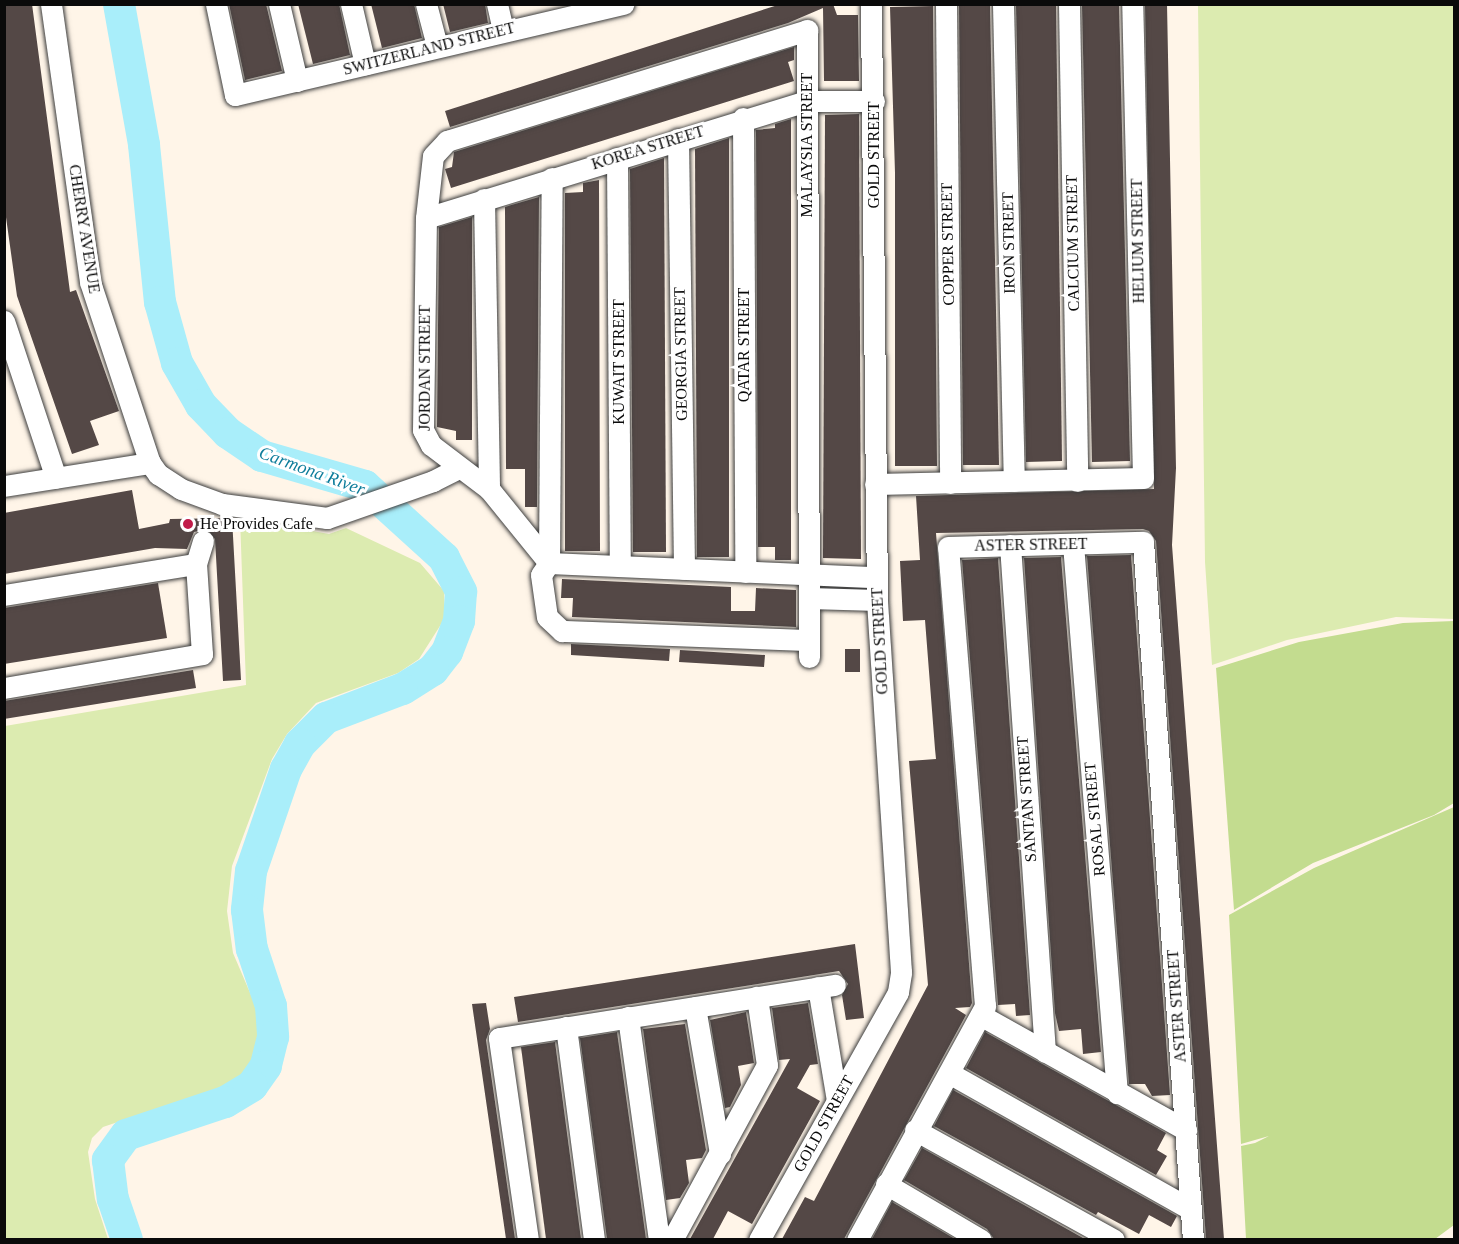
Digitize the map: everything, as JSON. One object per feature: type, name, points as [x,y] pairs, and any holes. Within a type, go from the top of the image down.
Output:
[{"type":"street","name":"CHERRY AVENUE","points":[[51,4],[90,282],[150,463],[168,482],[194,494],[234,507],[274,509],[327,518],[341,516],[433,481],[459,468]]},
{"type":"street","name":"SWITZERLAND STREET","points":[[216,4],[235,95],[503,30],[571,11],[623,4]]},
{"type":"street","points":[[279,4],[297,81]]},
{"type":"street","points":[[351,4],[365,64]]},
{"type":"street","points":[[426,4],[437,46]]},
{"type":"street","points":[[496,4],[503,30]]},
{"type":"street","name":"GOLD STREET","points":[[759,1239],[898,992],[902,972],[876,577],[874,101],[871,4]]},
{"type":"street","name":"COPPER STREET","points":[[946,4],[950,483]]},
{"type":"street","name":"IRON STREET","points":[[1003,4],[1014,481]]},
{"type":"street","name":"CALCIUM STREET","points":[[1069,4],[1077,481]]},
{"type":"street","name":"HELIUM STREET","points":[[1077,481],[1143,478],[1132,4]]},
{"type":"street","name":"MALAYSIA STREET","points":[[433,156],[447,141],[807,30],[809,649],[562,631],[547,617],[540,575],[549,563]]},
{"type":"street","name":"KOREA STREET","points":[[426,218],[743,118],[807,101],[874,101]]},
{"type":"street","name":"QATAR STREET","points":[[743,118],[745,572]]},
{"type":"street","name":"GEORGIA STREET","points":[[678,139],[684,569]]},
{"type":"street","name":"JORDAN STREET","points":[[433,156],[426,218],[423,430],[431,446],[489,489],[549,563]]},
{"type":"street","name":"KUWAIT STREET","points":[[618,158],[620,566]]},
{"type":"street","points":[[552,178],[549,563],[876,577]]},
{"type":"street","points":[[484,200],[489,489]]},
{"type":"street","points":[[4,321],[13,375],[56,478]]},
{"type":"street","points":[[4,486],[150,463]]},
{"type":"street","points":[[875,484],[1077,481]]},
{"type":"street","points":[[4,688],[202,654],[196,564],[203,541]]},
{"type":"street","name":"ASTER STREET","points":[[857,1239],[915,1130],[982,1016],[985,1006],[948,547],[1143,542],[1186,1130],[1190,1209],[1186,1238]]},
{"type":"street","name":"ROSAL STREET","points":[[1073,544],[1117,1093]]},
{"type":"street","name":"SANTAN STREET","points":[[1010,545],[1045,1052]]},
{"type":"street","points":[[4,595],[196,564]]},
{"type":"street","points":[[809,598],[877,600]]},
{"type":"street","points":[[528,1239],[500,1038],[827,986],[837,1100]]},
{"type":"street","points":[[672,1239],[767,1065],[757,997]]},
{"type":"street","points":[[694,1007],[720,1154]]},
{"type":"street","points":[[982,1016],[1186,1130]]},
{"type":"street","points":[[628,1017],[659,1239]]},
{"type":"street","points":[[566,1027],[594,1239]]},
{"type":"street","points":[[949,1073],[1190,1209]]},
{"type":"street","points":[[915,1130],[1114,1239]]},
{"type":"street","points":[[886,1184],[981,1239]]},
{"type":"green space","points":[[1198,5],[1454,5],[1454,619],[1396,617],[1287,640],[1212,665],[1205,562]]},
{"type":"green space","points":[[240,518],[329,534],[346,528],[420,563],[444,591],[445,618],[419,659],[398,673],[316,703],[287,734],[272,759],[232,866],[227,911],[233,953],[257,1009],[260,1034],[256,1057],[244,1075],[222,1087],[103,1127],[92,1138],[88,1152],[95,1199],[108,1239],[5,1239],[5,726],[246,685]]},
{"type":"green space","points":[[1454,621],[1454,803],[1434,815],[1313,863],[1234,910],[1216,668],[1299,642],[1403,623]]},
{"type":"green space","points":[[1454,807],[1454,1225],[1435,1239],[1246,1239],[1241,1146],[1255,1143],[1269,1136],[1241,1144],[1229,915],[1314,868]]},
{"type":"building","points":[[4,4],[32,4],[70,292],[76,290],[119,411],[90,421],[99,445],[72,454],[17,296],[4,203]]},
{"type":"building","points":[[229,4],[266,4],[282,71],[245,80]]},
{"type":"building","points":[[298,4],[339,4],[350,55],[313,64]]},
{"type":"building","points":[[371,4],[414,4],[422,38],[382,48]]},
{"type":"building","points":[[443,4],[485,4],[488,23],[450,32]]},
{"type":"building","points":[[781,4],[833,4],[837,15],[858,15],[859,81],[824,81],[823,8],[788,23],[450,127],[445,111]]},
{"type":"building","points":[[959,4],[990,4],[999,465],[963,465]]},
{"type":"building","points":[[1016,4],[1056,4],[1062,461],[1026,462]]},
{"type":"building","points":[[1082,4],[1119,4],[1130,461],[1092,462]]},
{"type":"building","points":[[1145,4],[1167,4],[1176,468],[1172,545],[1224,1239],[1206,1239],[1156,541],[1149,531],[1143,529],[936,533],[972,1003],[970,1007],[955,1008],[966,1015],[844,1239],[782,1239],[805,1197],[814,1201],[928,985],[909,761],[936,759],[925,620],[903,621],[900,561],[920,560],[916,496],[1154,489]]},
{"type":"building","points":[[933,6],[937,466],[895,466],[895,173],[890,7]]},
{"type":"building","points":[[794,47],[794,60],[788,62],[794,81],[451,188],[445,169],[452,167],[454,152]]},
{"type":"building","points":[[859,114],[861,559],[823,558],[825,115]]},
{"type":"building","points":[[791,119],[791,560],[775,560],[775,547],[758,547],[756,130],[775,128],[775,124]]},
{"type":"building","points":[[729,138],[729,557],[697,557],[695,149]]},
{"type":"building","points":[[664,158],[666,552],[633,552],[630,169]]},
{"type":"building","points":[[599,180],[600,551],[565,551],[565,193],[583,192],[583,183]]},
{"type":"building","points":[[539,197],[537,507],[525,507],[525,469],[506,469],[505,207]]},
{"type":"building","points":[[472,217],[472,440],[456,440],[456,431],[437,427],[439,227]]},
{"type":"building","points":[[132,490],[139,529],[169,523],[170,519],[232,518],[241,680],[223,681],[215,539],[207,529],[194,532],[187,549],[155,548],[4,574],[4,513]]},
{"type":"building","points":[[1131,555],[1170,1095],[1152,1096],[1145,1084],[1129,1084],[1087,556]]},
{"type":"building","points":[[1061,557],[1101,1052],[1083,1054],[1081,1029],[1059,1031],[1055,1013],[1024,558]]},
{"type":"building","points":[[998,558],[1030,1015],[1016,1016],[1015,1004],[998,1005],[962,560]]},
{"type":"building","points":[[562,579],[731,587],[731,611],[755,611],[756,588],[796,590],[796,627],[572,617],[573,598],[561,598]]},
{"type":"building","points":[[158,583],[167,638],[4,664],[4,608]]},
{"type":"building","points":[[571,644],[670,649],[669,661],[571,655]]},
{"type":"building","points":[[845,649],[860,649],[860,672],[845,672]]},
{"type":"building","points":[[680,650],[765,655],[764,667],[679,662]]},
{"type":"building","points":[[193,670],[196,688],[4,719],[4,701]]},
{"type":"building","points":[[855,944],[864,1018],[846,1020],[842,995],[848,984],[839,971],[518,1022],[514,997]]},
{"type":"building","points":[[486,1003],[490,1029],[486,1040],[515,1239],[506,1239],[472,1004]]},
{"type":"building","points":[[808,1003],[818,1064],[810,1065],[797,1088],[820,1101],[752,1224],[728,1211],[713,1239],[690,1239],[790,1059],[779,1060],[772,1008]]},
{"type":"building","points":[[746,1012],[754,1063],[738,1066],[741,1085],[730,1107],[725,1108],[710,1020]]},
{"type":"building","points":[[685,1024],[706,1150],[702,1158],[686,1160],[689,1183],[680,1198],[666,1200],[643,1029]]},
{"type":"building","points":[[617,1032],[646,1239],[607,1239],[580,1038]]},
{"type":"building","points":[[985,1032],[1166,1133],[1157,1150],[1167,1156],[1156,1175],[966,1068]]},
{"type":"building","points":[[555,1042],[581,1239],[546,1239],[521,1047]]},
{"type":"building","points":[[953,1090],[1177,1216],[1171,1227],[1149,1215],[1139,1234],[1098,1212],[1096,1215],[934,1126]]},
{"type":"building","points":[[922,1148],[1083,1238],[994,1239],[987,1229],[904,1180]]},
{"type":"building","points":[[892,1202],[955,1239],[872,1239]]},
{"type":"waterway","name":"Carmona River","points":[[119,4],[144,145],[160,302],[177,363],[201,405],[228,433],[262,456],[365,486],[444,558],[461,592],[459,621],[447,652],[433,670],[402,689],[326,718],[300,744],[286,769],[251,871],[247,910],[252,949],[271,1006],[273,1037],[266,1066],[252,1086],[225,1102],[126,1135],[108,1160],[113,1199],[127,1240]]},
{"type":"place","name":"He Provides Cafe","points":[[188,524]]}]
